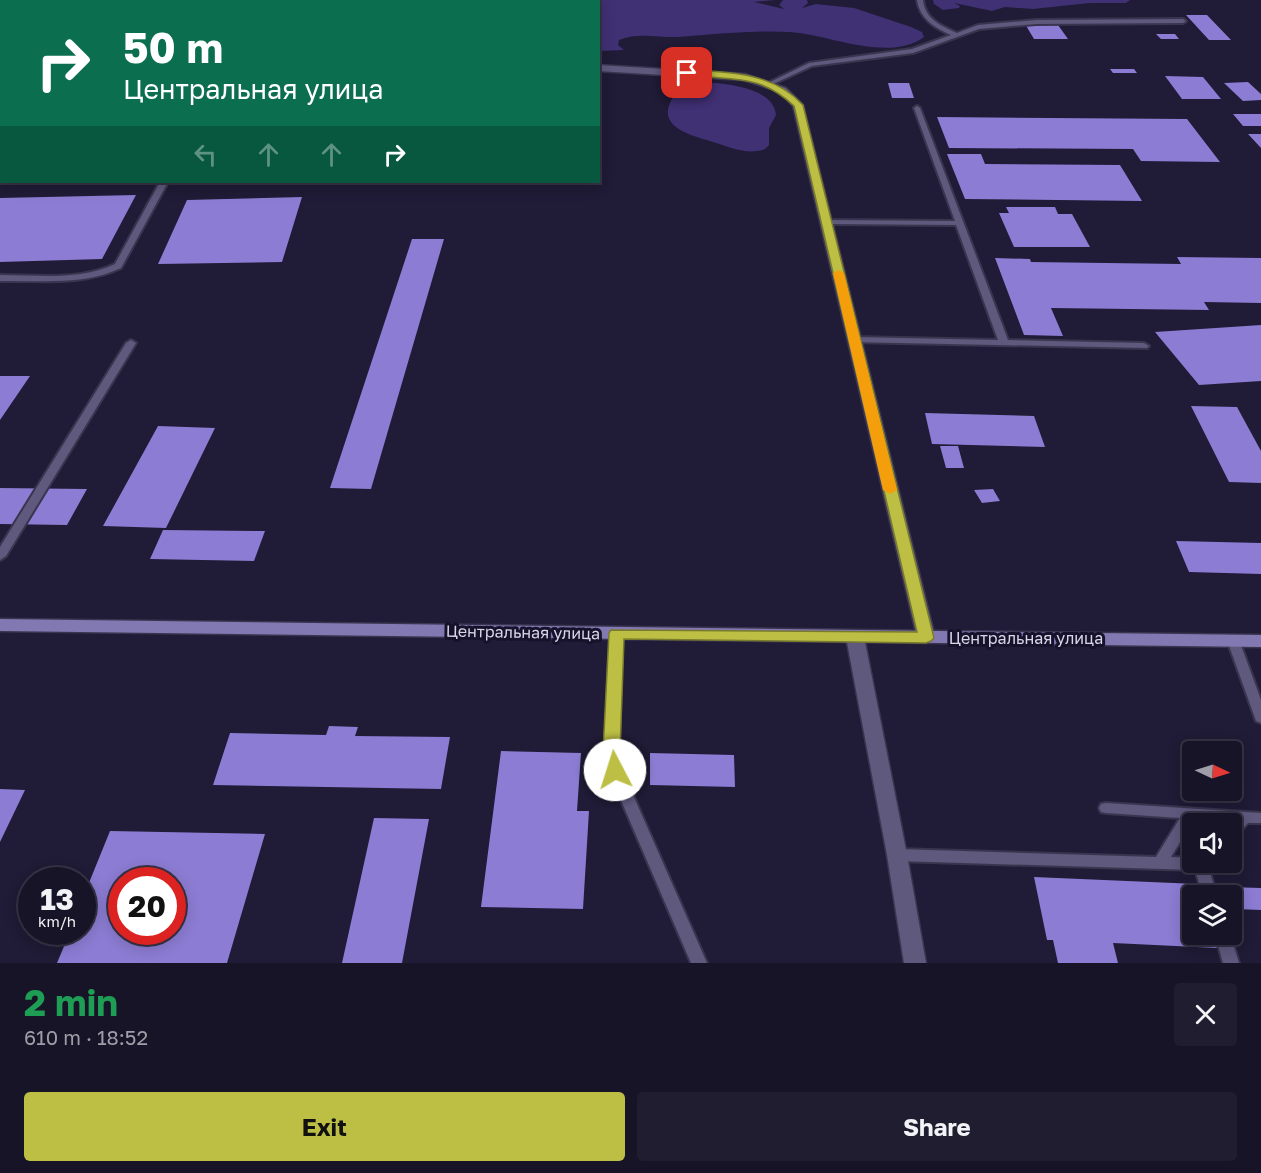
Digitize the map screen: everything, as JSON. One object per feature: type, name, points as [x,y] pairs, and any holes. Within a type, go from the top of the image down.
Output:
[{"type":"street","points":[[600,68],[732,75],[769,84],[792,97],[798,105],[926,638]]},
{"type":"street","name":"Центральная улица","points":[[0,625],[855,638],[1261,640]]},
{"type":"street","points":[[855,638],[897,855],[915,963]]},
{"type":"lane","points":[[920,0],[922,11],[930,21],[955,34]]},
{"type":"lane","points":[[769,84],[811,63],[913,51],[978,27],[1019,23],[1183,21]]},
{"type":"lane","points":[[917,108],[1004,343]]},
{"type":"lane","points":[[0,278],[88,276],[107,273],[118,266],[163,183]]},
{"type":"lane","points":[[827,222],[960,223]]},
{"type":"lane","points":[[854,340],[1144,345]]},
{"type":"lane","points":[[0,556],[131,343]]},
{"type":"lane","points":[[616,633],[612,752],[615,770],[699,963]]},
{"type":"lane","points":[[1233,640],[1261,718]]},
{"type":"lane","points":[[1106,808],[1182,813]]},
{"type":"lane","points":[[1242,817],[1261,818]]},
{"type":"lane","points":[[1242,820],[1245,817]]},
{"type":"lane","points":[[1160,863],[1182,827]]},
{"type":"lane","points":[[897,855],[1182,863]]},
{"type":"lane","points":[[1225,945],[1231,963]]},
{"type":"shaded area","points":[[600,0],[775,0],[754,2],[784,9],[779,5],[783,0],[807,0],[808,3],[802,8],[816,4],[854,8],[911,27],[922,32],[924,37],[910,44],[876,47],[789,32],[747,32],[678,37],[641,36],[619,40],[618,45],[624,50],[600,51]]},
{"type":"shaded area","points":[[933,0],[1130,0],[1126,3],[1090,3],[1033,9],[1005,7],[992,11],[954,3],[960,6],[959,8],[943,10],[934,4]]},
{"type":"shaded area","points":[[715,83],[752,90],[761,94],[774,107],[776,115],[769,128],[767,148],[761,151],[736,149],[687,133],[672,123],[668,116],[674,96],[664,87],[673,84]]},
{"type":"building","points":[[1186,15],[1207,15],[1231,40],[1209,40]]},
{"type":"building","points":[[1025,24],[1058,25],[1068,39],[1034,39]]},
{"type":"building","points":[[1156,34],[1175,34],[1179,39],[1161,39]]},
{"type":"building","points":[[1110,69],[1134,69],[1137,73],[1113,73]]},
{"type":"building","points":[[1165,76],[1203,77],[1221,99],[1182,99]]},
{"type":"building","points":[[1248,82],[1261,94],[1261,100],[1243,101],[1224,83]]},
{"type":"building","points":[[888,83],[909,83],[914,98],[892,98]]},
{"type":"building","points":[[1233,114],[1261,114],[1261,126],[1243,126]]},
{"type":"building","points":[[937,117],[1187,119],[1220,162],[1141,161],[1133,149],[949,148]]},
{"type":"building","points":[[1248,134],[1261,134],[1261,148]]},
{"type":"building","points":[[947,154],[981,154],[985,164],[1120,165],[1142,201],[965,199]]},
{"type":"building","points":[[136,195],[102,259],[0,262],[0,198]]},
{"type":"building","points":[[302,197],[282,262],[158,264],[187,200]]},
{"type":"building","points":[[1006,207],[1055,207],[1058,214],[1072,214],[1090,247],[1014,247],[999,213],[1009,213]]},
{"type":"building","points":[[412,239],[444,239],[371,489],[330,488]]},
{"type":"building","points":[[1177,257],[1261,258],[1261,303],[1204,302],[1209,310],[1051,308],[1063,336],[1024,335],[995,258],[1030,259],[1031,262],[1181,264]]},
{"type":"building","points":[[1261,325],[1261,381],[1199,385],[1155,332]]},
{"type":"building","points":[[0,376],[30,376],[0,420]]},
{"type":"building","points":[[1191,406],[1237,407],[1261,451],[1261,483],[1229,482]]},
{"type":"building","points":[[925,413],[1034,416],[1045,447],[932,444]]},
{"type":"building","points":[[158,426],[215,428],[166,528],[103,526]]},
{"type":"building","points":[[940,446],[958,446],[964,468],[946,468]]},
{"type":"building","points":[[0,488],[87,489],[67,525],[0,524]]},
{"type":"building","points":[[993,489],[1000,501],[982,503],[974,490]]},
{"type":"building","points":[[163,530],[265,531],[254,561],[150,559]]},
{"type":"building","points":[[1176,541],[1261,543],[1261,574],[1189,572]]},
{"type":"building","points":[[329,726],[358,727],[355,736],[450,737],[441,789],[213,785],[230,733],[326,735]]},
{"type":"building","points":[[501,751],[581,753],[577,811],[589,811],[583,909],[481,907]]},
{"type":"building","points":[[650,753],[734,755],[735,787],[650,785]]},
{"type":"building","points":[[0,789],[25,790],[0,842]]},
{"type":"building","points":[[374,818],[429,819],[402,963],[342,963]]},
{"type":"building","points":[[110,831],[265,834],[227,963],[57,963],[65,945],[96,945],[95,867]]},
{"type":"building","points":[[1034,877],[1197,884],[1182,885],[1182,945],[1216,945],[1217,948],[1113,943],[1118,963],[1058,963],[1053,940],[1047,940]]},
{"type":"building","points":[[1242,887],[1261,888],[1261,910],[1242,909]]},
{"type":"slow traffic","points":[[839,273],[890,490]]},
{"type":"route","points":[[615,770],[612,752],[616,633],[926,638],[798,105],[783,90],[758,80],[732,75],[687,73]]}]
